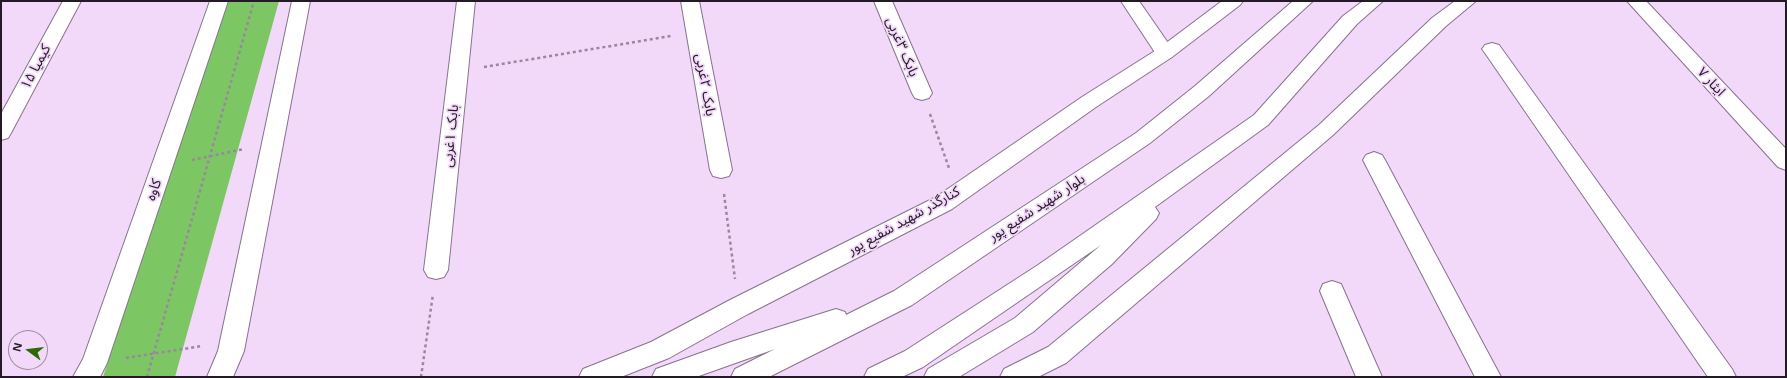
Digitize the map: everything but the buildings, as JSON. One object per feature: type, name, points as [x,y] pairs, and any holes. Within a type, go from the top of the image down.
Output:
[{"type":"main road","name":"کیمیا ۱۵","points":[[1,133],[72,1]]},
{"type":"main road","name":"کاوه","points":[[90,372],[219,1]]},
{"type":"main road","points":[[220,377],[232,346],[301,1]]},
{"type":"main road","name":"بابک ۱غربی","points":[[436,270],[466,1]]},
{"type":"main road","name":"بابک ۲غربی","points":[[690,1],[721,170]]},
{"type":"main road","name":"بابک ۳غربی","points":[[883,1],[922,93]]},
{"type":"main road","points":[[1130,1],[1165,53]]},
{"type":"main road","name":"کنارگذر شهید شفیع پور","points":[[592,377],[660,350],[739,307],[944,203],[1089,102],[1165,53],[1234,1]]},
{"type":"main road","name":"بلوار شهید شفیع پور","points":[[744,377],[903,298],[1144,138],[1202,91],[1304,1]]},
{"type":"main road","points":[[878,377],[914,359],[993,307],[1262,120],[1350,20],[1374,1]]},
{"type":"main road","points":[[1013,377],[1057,355],[1326,130],[1439,22],[1466,1]]},
{"type":"main road","name":"ایثار ۷","points":[[1636,1],[1786,162]]},
{"type":"main road","points":[[1492,49],[1723,377]]},
{"type":"main road","points":[[1374,160],[1488,377]]},
{"type":"main road","points":[[937,377],[1024,325],[1104,257],[1204,161]]},
{"type":"main road","points":[[1332,291],[1369,377]]},
{"type":"main road","points":[[665,377],[731,353],[903,298]]},
{"type":"main road","points":[[215,377],[232,346]]},
{"type":"path","points":[[146,377],[254,1]]},
{"type":"path","points":[[458,71],[695,32]]},
{"type":"path","points":[[922,93],[958,193]]},
{"type":"path","points":[[162,166],[272,144]]},
{"type":"path","points":[[721,170],[739,307]]},
{"type":"path","points":[[421,377],[436,270]]},
{"type":"path","points":[[90,372],[153,354],[232,346]]},
{"type":"green space","points":[[226,1],[279,1],[175,377],[103,377]]}]
